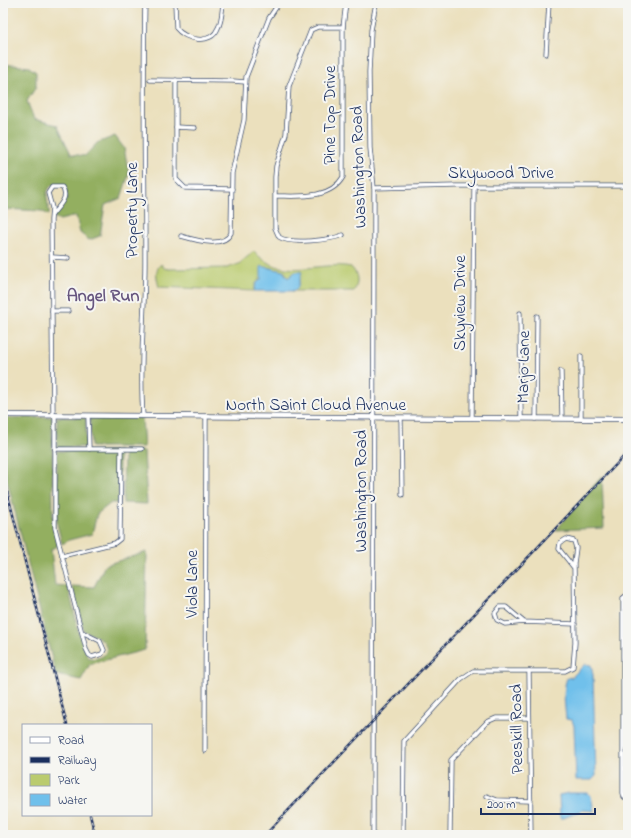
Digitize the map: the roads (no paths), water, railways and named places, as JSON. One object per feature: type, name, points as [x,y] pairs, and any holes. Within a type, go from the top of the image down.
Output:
[{"type":"street","name":"Property Lane","points":[[143,416],[140,387],[144,328],[145,262],[145,3]]},
{"type":"street","points":[[175,3],[176,28],[186,38],[197,39],[210,37],[216,33],[219,27],[223,3]]},
{"type":"street","points":[[181,236],[191,239],[219,242],[227,239],[231,233],[233,166],[244,120],[245,82],[269,18],[280,3]]},
{"type":"street","name":"Pine Top Drive","points":[[276,196],[318,194],[334,187],[343,177],[343,27],[346,3]]},
{"type":"street","name":"Washington Road","points":[[373,835],[374,188],[370,148],[369,72],[371,30],[376,3]]},
{"type":"street","points":[[546,54],[549,3]]},
{"type":"street","points":[[343,27],[318,27],[311,30],[289,86],[286,134],[276,166],[275,228],[277,235],[288,242],[332,239],[343,235]]},
{"type":"street","points":[[150,80],[245,82]]},
{"type":"street","points":[[176,80],[176,179],[180,185],[185,188],[232,189]]},
{"type":"street","points":[[176,127],[195,128]]},
{"type":"street","name":"Skywood Drive","points":[[374,188],[456,186],[628,186]]},
{"type":"street","points":[[52,215],[65,199],[62,187],[52,187],[48,193],[52,215],[55,524],[62,556],[82,632],[89,655],[97,657],[102,654],[104,650],[100,641],[82,632]]},
{"type":"street","name":"Skyview Drive","points":[[472,418],[474,187]]},
{"type":"street","points":[[52,257],[68,258]]},
{"type":"street","points":[[52,311],[68,311]]},
{"type":"street","points":[[520,314],[521,418]]},
{"type":"street","name":"Marjo Lane","points":[[536,419],[537,316]]},
{"type":"street","points":[[628,335],[628,376]]},
{"type":"street","points":[[581,356],[581,419]]},
{"type":"street","points":[[561,371],[562,418]]},
{"type":"street","name":"North Saint Cloud Avenue","points":[[3,415],[628,419]]},
{"type":"street","points":[[88,416],[89,449]]},
{"type":"street","name":"Viola Lane","points":[[205,751],[206,417]]},
{"type":"street","points":[[401,418],[402,495]]},
{"type":"street","points":[[55,449],[142,449]]},
{"type":"street","points":[[62,556],[116,542],[120,539],[121,449]]},
{"type":"street","points":[[403,835],[403,747],[407,735],[466,674],[473,671],[565,671],[570,669],[574,664],[574,568],[576,546],[574,541],[566,539],[560,542],[559,550],[574,568]]},
{"type":"street","points":[[628,594],[623,598],[622,627],[623,793],[624,797],[628,798]]},
{"type":"street","points":[[524,622],[506,607],[500,608],[495,613],[496,618],[502,623],[524,622],[575,624]]},
{"type":"street","points":[[622,627],[628,627]]},
{"type":"street","points":[[622,657],[628,657]]},
{"type":"street","name":"Peeskill Road","points":[[529,671],[531,835]]},
{"type":"street","points":[[622,686],[628,686]]},
{"type":"street","points":[[450,835],[451,760],[487,722],[496,718],[529,718]]},
{"type":"street","points":[[622,722],[628,722]]},
{"type":"street","points":[[487,796],[497,800],[531,801]]},
{"type":"water","points":[[261,266],[283,271],[288,278],[295,272],[302,272],[297,289],[292,291],[254,291],[256,284],[261,279]]},
{"type":"water","points":[[585,664],[591,665],[593,675],[596,776],[592,780],[576,780],[574,726],[572,720],[566,719],[564,698],[565,683],[567,678],[572,677]]},
{"type":"water","points":[[569,793],[588,793],[591,796],[594,811],[583,810],[564,818],[560,818],[559,795]]},
{"type":"railway","points":[[265,835],[628,452]]},
{"type":"railway","points":[[3,476],[67,724]]},
{"type":"railway","points":[[90,816],[95,835]]},
{"type":"district","name":"Angel Run","points":[[103,297]]}]
